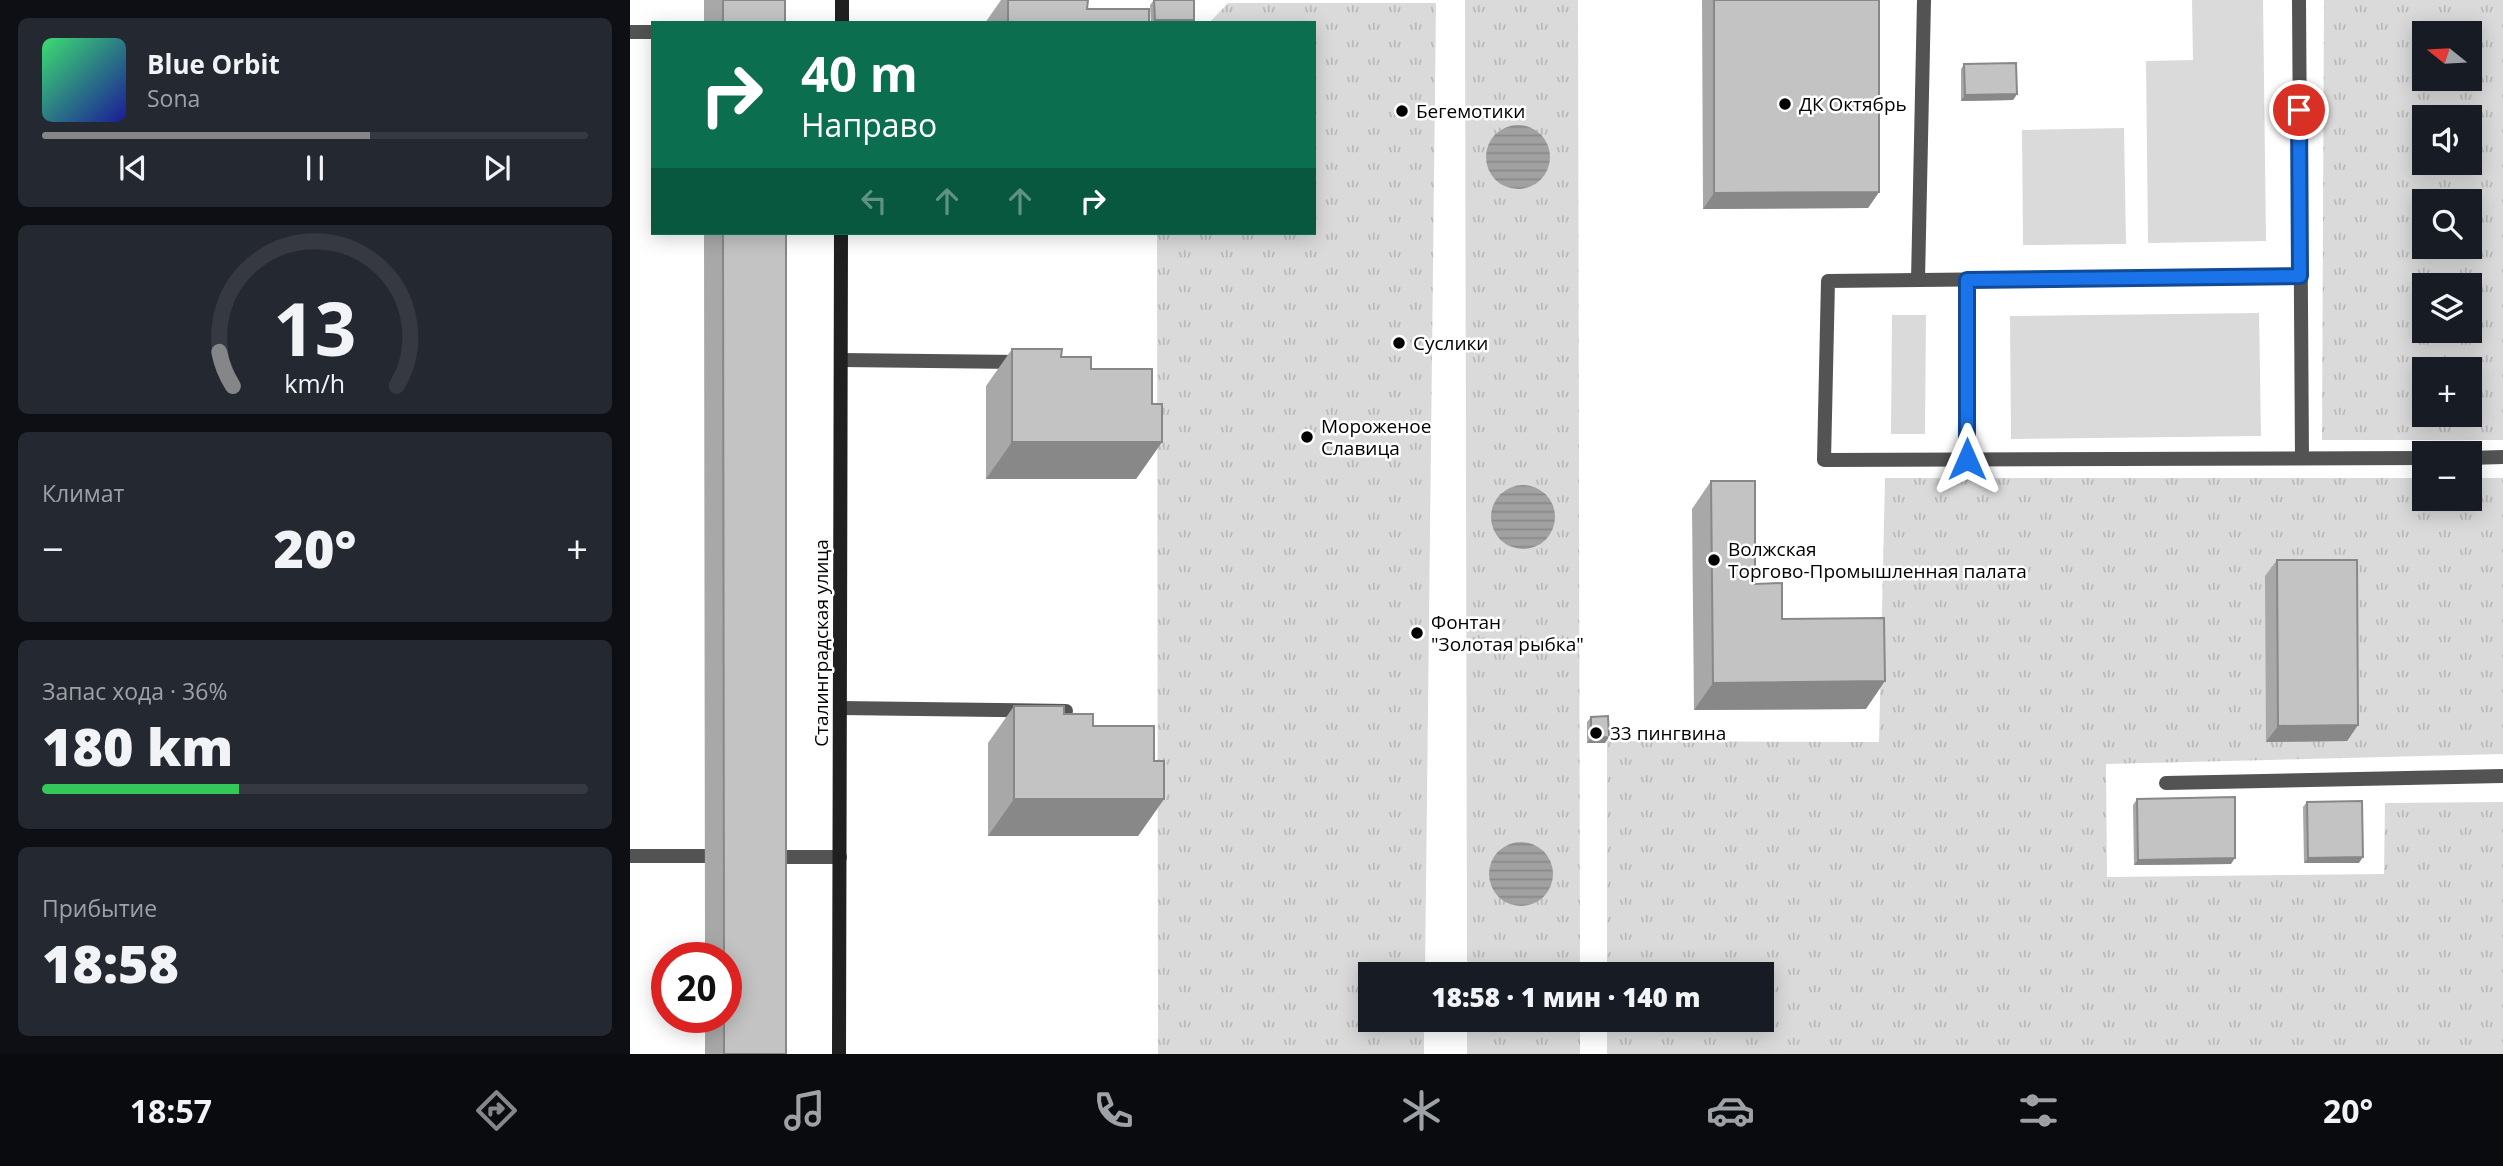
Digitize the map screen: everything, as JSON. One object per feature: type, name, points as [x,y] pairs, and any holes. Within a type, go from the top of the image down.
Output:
[{"type":"street","points":[[842,0],[842,21]]},
{"type":"street","name":"Сталинградская улица","points":[[839,1054],[841,235]]},
{"type":"lane","points":[[1918,280],[1924,0]]},
{"type":"lane","points":[[2299,0],[2302,458]]},
{"type":"lane","points":[[630,32],[651,32]]},
{"type":"lane","points":[[2300,276],[1828,281],[1825,460],[2412,458]]},
{"type":"lane","points":[[1967,280],[1967,459]]},
{"type":"lane","points":[[841,360],[1037,362]]},
{"type":"lane","points":[[2482,458],[2503,457]]},
{"type":"lane","points":[[841,708],[1066,711]]},
{"type":"lane","points":[[2166,783],[2503,776]]},
{"type":"lane","points":[[630,856],[705,856]]},
{"type":"lane","points":[[767,857],[840,857]]},
{"type":"green space","points":[[1465,0],[1578,0],[1580,962],[1467,962]]},
{"type":"green space","points":[[2192,0],[2263,0],[2266,241],[2148,243],[2146,61],[2193,60]]},
{"type":"green space","points":[[2324,0],[2503,0],[2503,440],[2322,440]]},
{"type":"green space","points":[[1228,3],[1436,3],[1425,962],[1358,962],[1358,1032],[1424,1032],[1424,1054],[1158,1054],[1157,235],[1316,235],[1316,21],[1211,21]]},
{"type":"green space","points":[[2124,128],[2126,244],[2023,245],[2022,130]]},
{"type":"green space","points":[[2259,313],[2261,436],[2011,439],[2010,316]]},
{"type":"green space","points":[[1892,315],[1926,315],[1925,434],[1891,434]]},
{"type":"green space","points":[[1885,478],[2412,478],[2412,511],[2482,511],[2482,478],[2503,478],[2503,754],[2106,764],[2107,877],[2384,874],[2385,803],[2503,802],[2503,1054],[1607,1054],[1607,1032],[1774,1032],[1774,962],[1607,962],[1607,741],[1879,742]]},
{"type":"green space","points":[[1467,1032],[1580,1032],[1580,1054],[1467,1054]]},
{"type":"shaded area","points":[[1512,125],[1524,125],[1541,134],[1548,145],[1548,169],[1541,180],[1524,189],[1512,189],[1500,184],[1491,175],[1486,163],[1486,151],[1491,139],[1500,130]]},
{"type":"shaded area","points":[[1517,485],[1529,485],[1546,494],[1553,505],[1553,529],[1546,540],[1529,549],[1517,549],[1505,544],[1496,535],[1491,523],[1491,511],[1496,499],[1505,490]]},
{"type":"shaded area","points":[[1515,842],[1527,842],[1544,851],[1551,862],[1551,886],[1544,897],[1527,906],[1515,906],[1503,901],[1494,892],[1489,880],[1489,868],[1494,856],[1503,847]]},
{"type":"building","points":[[723,0],[785,0],[785,21],[723,21]]},
{"type":"building","points":[[1008,0],[1088,0],[1087,9],[1149,9],[1149,21],[1008,21]]},
{"type":"building","points":[[1154,0],[1194,0],[1194,20],[1155,20]]},
{"type":"building","name":"ДК Октябрь","points":[[1714,0],[1879,0],[1879,192],[1714,193]]},
{"type":"building","points":[[2016,63],[2017,94],[1965,95],[1964,64]]},
{"type":"building","points":[[723,235],[786,235],[786,1054],[724,1054],[724,1033],[742,1033],[742,942],[724,942]]},
{"type":"building","points":[[1012,349],[1062,349],[1061,357],[1091,357],[1091,369],[1152,369],[1152,404],[1162,404],[1162,442],[1012,442]]},
{"type":"building","points":[[1711,481],[1755,481],[1755,584],[1782,583],[1782,619],[1884,618],[1885,681],[1713,683]]},
{"type":"building","points":[[2277,560],[2357,560],[2358,725],[2278,726]]},
{"type":"building","points":[[1014,706],[1064,706],[1064,714],[1093,714],[1093,726],[1154,726],[1154,761],[1164,761],[1164,799],[1014,799]]},
{"type":"building","points":[[1608,716],[1609,737],[1591,738],[1591,717]]},
{"type":"building","points":[[2235,797],[2235,858],[2138,860],[2137,799]]},
{"type":"building","points":[[2362,801],[2363,857],[2308,858],[2307,802]]},
{"type":"place","name":"ДК Октябрь","points":[[1785,104]]},
{"type":"place","name":"Бегемотики","points":[[1402,111]]},
{"type":"place","name":"Суслики","points":[[1399,343]]},
{"type":"place","name":"Мороженое Славица","points":[[1307,437]]},
{"type":"place","name":"Волжская Торгово-Промышленная палата","points":[[1714,560]]},
{"type":"place","name":"Фонтан \"Золотая рыбка\"","points":[[1417,633]]},
{"type":"place","name":"33 пингвина","points":[[1596,733]]},
{"type":"route","points":[[1967,459],[1967,280],[2300,276],[2299,110]]}]
